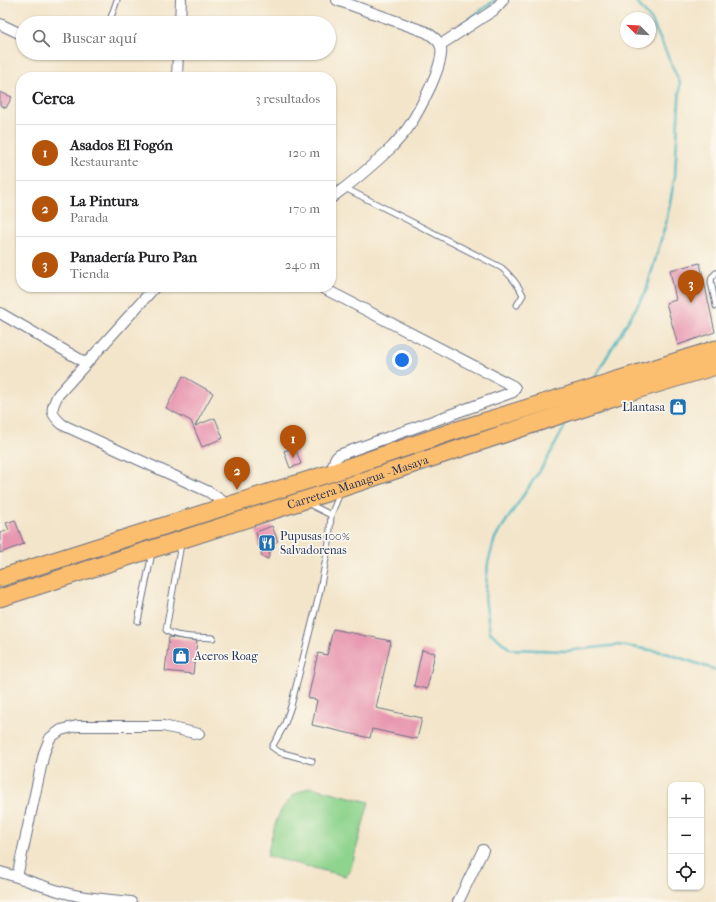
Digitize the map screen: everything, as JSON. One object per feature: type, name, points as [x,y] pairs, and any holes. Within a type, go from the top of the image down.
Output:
[{"type":"highway","name":"Carretera Managua - Masaya","points":[[7,576],[331,473],[451,432],[716,349]]},
{"type":"highway","name":"Carretera Managua - Masaya","points":[[0,598],[342,488],[600,402],[716,366]]},
{"type":"highway","points":[[342,488],[342,480],[346,474],[385,455]]},
{"type":"highway","points":[[228,505],[247,510],[277,499],[290,498],[302,500]]},
{"type":"highway","points":[[7,576],[10,577],[8,582],[10,587],[14,591],[19,591]]},
{"type":"street","points":[[180,16],[181,0]]},
{"type":"street","points":[[336,194],[392,147],[407,129],[432,84],[440,59],[440,45],[426,32],[337,0]]},
{"type":"street","points":[[440,45],[494,10],[503,0]]},
{"type":"street","points":[[0,24],[16,32]]},
{"type":"street","points":[[177,72],[178,60]]},
{"type":"street","points":[[150,292],[58,395],[53,405],[52,414],[62,425],[209,492],[228,505]]},
{"type":"street","points":[[331,292],[515,388],[513,392],[339,455],[335,459],[331,473]]},
{"type":"street","points":[[0,313],[86,363]]},
{"type":"street","points":[[17,877],[44,753],[50,738],[61,730],[77,726],[163,726],[199,734]]},
{"type":"street","points":[[458,902],[483,850]]},
{"type":"street","points":[[0,872],[79,896],[131,902]]},
{"type":"lane","points":[[111,16],[117,0]]},
{"type":"lane","points":[[345,188],[502,268],[511,276],[523,295],[518,305]]},
{"type":"lane","points":[[716,273],[712,277],[711,282],[716,306]]},
{"type":"lane","points":[[312,761],[279,752],[272,747],[284,726],[291,706],[319,595],[329,543],[331,515],[342,488]]},
{"type":"lane","points":[[302,500],[331,515]]},
{"type":"lane","points":[[182,539],[166,630],[176,635],[213,638]]},
{"type":"lane","points":[[138,621],[153,548]]},
{"type":"green space","points":[[311,787],[369,802],[350,872],[345,876],[267,856],[280,812],[294,795]]},
{"type":"building","points":[[0,92],[12,97],[6,108],[0,105]]},
{"type":"building","points":[[700,263],[715,332],[678,345],[666,303],[676,300],[670,270]]},
{"type":"building","points":[[183,376],[213,393],[195,426],[215,418],[223,438],[202,447],[191,421],[166,408]]},
{"type":"building","points":[[295,447],[301,464],[290,468],[284,451]]},
{"type":"building","points":[[15,520],[24,544],[0,553],[0,533],[9,530],[6,523]]},
{"type":"building","name":"Pupusas 100% Salvadorenas","points":[[272,526],[278,541],[272,545],[268,559],[261,556],[262,548],[259,545],[256,532]]},
{"type":"building","points":[[333,629],[391,641],[376,708],[422,718],[417,739],[372,729],[370,738],[312,725],[317,700],[308,698],[318,653],[327,655]]},
{"type":"building","name":"Aceros Roag","points":[[169,637],[197,641],[193,674],[165,671]]},
{"type":"building","points":[[422,650],[435,653],[427,689],[414,686]]},
{"type":"waterway","points":[[461,25],[495,0]]},
{"type":"waterway","points":[[593,380],[646,291],[666,223],[675,176],[680,83],[652,21],[635,0]]},
{"type":"waterway","points":[[569,419],[546,461],[495,538],[488,563],[485,598],[490,632],[510,649],[566,651],[619,645],[663,652],[716,670]]},
{"type":"place","name":"Panadería Puro Pan","points":[[691,303]]},
{"type":"place","name":"Llantasa","points":[[678,407]]},
{"type":"place","name":"Asados El Fogón","points":[[293,458]]},
{"type":"place","name":"La Pintura","points":[[237,490]]},
{"type":"place","name":"Pupusas 100% Salvadorenas","points":[[267,543]]},
{"type":"place","name":"Aceros Roag","points":[[181,656]]}]
